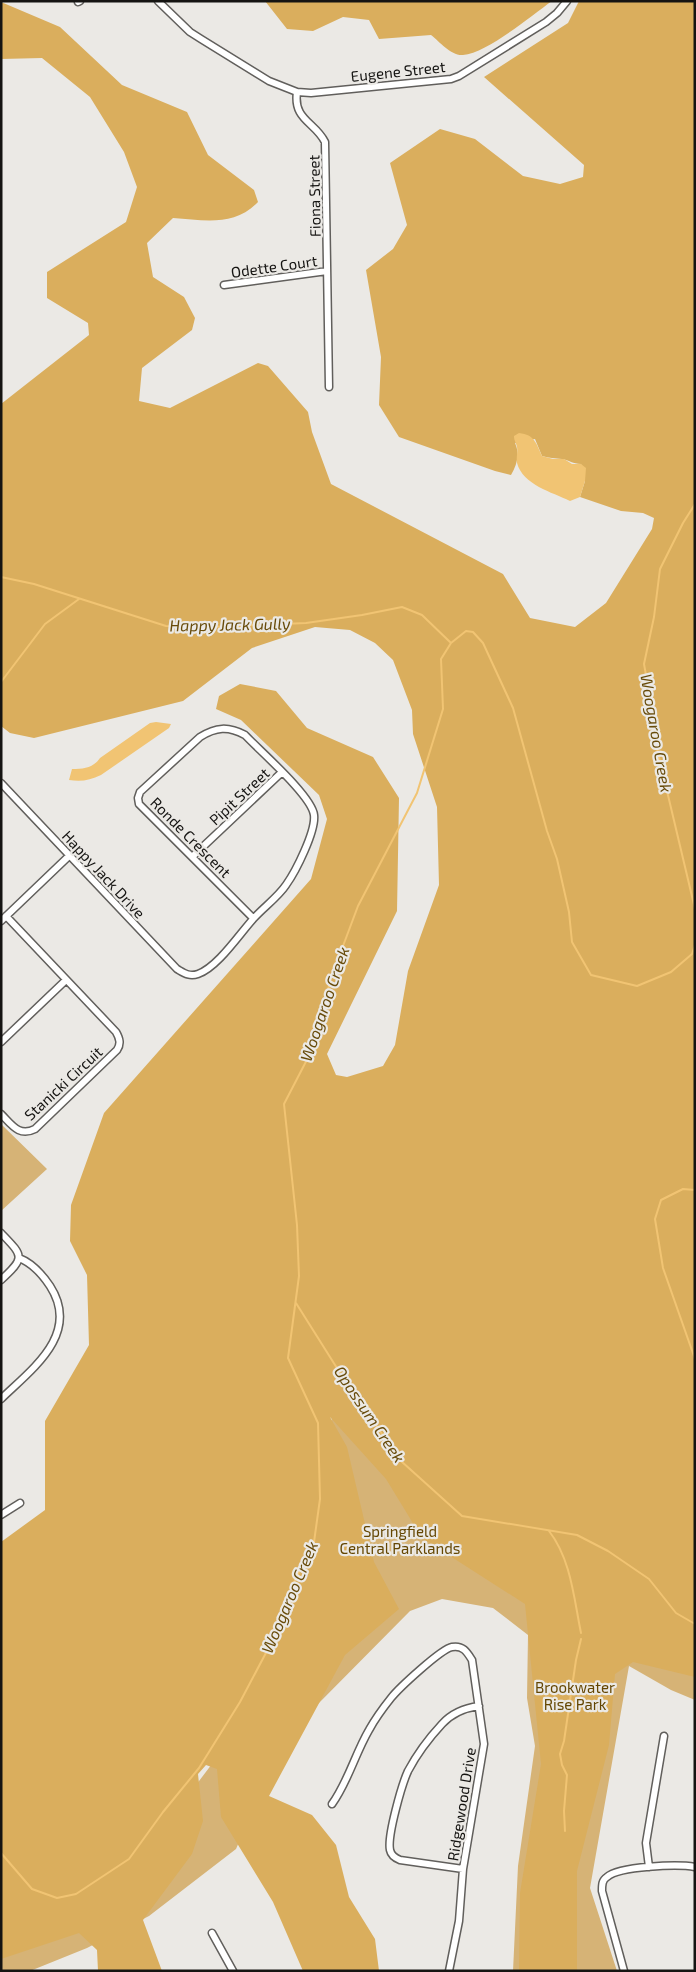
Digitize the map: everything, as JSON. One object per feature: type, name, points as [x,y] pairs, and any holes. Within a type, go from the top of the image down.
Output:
[{"type":"street","points":[[158,1],[195,35],[269,81],[297,92]]},
{"type":"street","name":"Eugene Street","points":[[297,92],[311,93],[459,76],[546,22],[567,1]]},
{"type":"street","name":"Fiona Street","points":[[297,92],[296,103],[300,114],[323,139],[326,146],[329,387]]},
{"type":"street","name":"Odette Court","points":[[224,285],[327,271]]},
{"type":"street","name":"Ronde Crescent","points":[[193,975],[206,969],[236,941],[253,918],[286,886],[310,839],[314,822],[314,814],[306,798],[282,773],[244,736],[235,730],[221,728],[211,730],[200,737],[140,792],[138,798],[140,804],[253,918]]},
{"type":"street","name":"Pipit Street","points":[[192,857],[282,773]]},
{"type":"street","name":"Happy Jack Drive","points":[[1,783],[177,969],[186,974],[193,975]]},
{"type":"street","points":[[4,918],[70,855]]},
{"type":"street","name":"Stanicki Circuit","points":[[1,1114],[20,1132],[25,1133],[35,1129],[120,1046],[120,1040],[116,1032],[4,918]]},
{"type":"street","points":[[1,1042],[66,980]]},
{"type":"street","points":[[1,1233],[16,1248],[19,1258],[14,1268],[1,1280]]},
{"type":"street","points":[[1,1399],[52,1346],[58,1331],[60,1312],[55,1294],[45,1279],[29,1262],[19,1258]]},
{"type":"street","points":[[1,1515],[20,1503]]},
{"type":"street","name":"Ridgewood Drive","points":[[332,1804],[341,1792],[369,1729],[392,1697],[440,1653],[451,1647],[461,1647],[467,1652],[472,1660],[484,1744],[463,1869],[459,1920],[449,1971]]},
{"type":"street","points":[[463,1869],[400,1860],[392,1855],[389,1845],[399,1794],[407,1773],[419,1753],[448,1718],[465,1708],[479,1706]]},
{"type":"street","points":[[649,1866],[646,1843],[664,1736]]},
{"type":"street","points":[[624,1971],[602,1886],[607,1876],[649,1866],[675,1864],[695,1867]]},
{"type":"street","points":[[212,1933],[233,1971]]},
{"type":"green space","points":[[265,1],[552,1],[484,48],[473,53],[459,55],[450,51],[431,35],[379,39],[369,20],[343,17],[313,31],[287,29]]},
{"type":"green space","name":"Brookwater Rise Park","points":[[579,1],[695,1],[695,1677],[633,1662],[615,1674],[609,1745],[577,1871],[577,1971],[519,1971],[520,1893],[541,1764],[525,1604],[422,1538],[386,1479],[330,1417],[347,1447],[374,1562],[399,1609],[345,1655],[269,1796],[312,1815],[336,1845],[349,1897],[375,1939],[379,1971],[303,1971],[273,1902],[221,1817],[217,1769],[206,1765],[198,1774],[203,1821],[192,1854],[143,1920],[162,1971],[98,1971],[97,1950],[79,1933],[1,1959],[1,1542],[45,1510],[45,1421],[89,1345],[87,1275],[70,1241],[71,1205],[104,1113],[311,879],[327,819],[319,795],[241,720],[216,709],[219,696],[240,684],[276,691],[307,728],[373,757],[399,798],[397,911],[327,1054],[336,1075],[347,1077],[383,1066],[395,1045],[408,971],[439,885],[437,807],[413,734],[412,710],[393,660],[375,643],[350,630],[315,627],[252,648],[183,701],[34,738],[10,733],[1,726],[1,404],[89,335],[88,323],[47,298],[47,272],[126,222],[137,187],[124,152],[90,97],[42,58],[1,59],[1,2],[60,27],[122,85],[187,112],[208,155],[254,190],[258,202],[249,210],[239,215],[229,219],[218,220],[173,218],[147,243],[153,277],[184,297],[195,318],[192,330],[142,368],[139,401],[170,408],[258,363],[268,366],[308,412],[312,432],[331,484],[503,574],[530,618],[575,627],[606,603],[652,529],[654,518],[643,513],[621,511],[580,497],[585,481],[581,464],[542,456],[535,439],[515,443],[517,459],[511,475],[399,437],[379,405],[381,357],[366,270],[393,249],[407,225],[390,163],[440,129],[475,139],[523,176],[560,184],[583,177],[584,165],[484,77],[568,23]]},
{"type":"green space","points":[[1,1124],[47,1169],[1,1211]]},
{"type":"green space","name":"Springfield Central Parklands","points":[[336,1340],[695,1637],[695,1700],[671,1690],[629,1666],[590,1888],[617,1971],[513,1971],[518,1866],[535,1746],[527,1698],[528,1635],[493,1608],[442,1599],[410,1611],[316,1706],[275,1760],[236,1849],[149,1916],[87,1948],[30,1971],[1,1971],[1,1875],[174,1814],[262,1698],[331,1433]]},
{"type":"shaded area","points":[[519,433],[532,438],[542,456],[564,459],[572,464],[581,464],[586,468],[585,481],[580,497],[570,501],[539,487],[525,477],[517,463],[517,445],[514,436]]},
{"type":"shaded area","points":[[150,723],[171,724],[169,728],[101,775],[86,780],[69,780],[72,769],[91,766]]},
{"type":"waterway","name":"Woogaroo Creek","points":[[695,504],[683,523],[660,569],[654,617],[644,664],[651,703],[653,732],[695,909]]},
{"type":"waterway","name":"Happy Jack Gully","points":[[1,577],[34,584],[166,626],[211,627],[306,623],[402,607],[422,615],[451,643]]},
{"type":"waterway","points":[[1,682],[45,624],[79,599]]},
{"type":"waterway","name":"Woogaroo Creek","points":[[1,1853],[32,1889],[57,1898],[76,1894],[129,1859],[163,1812],[199,1768],[240,1702],[268,1649],[295,1580],[314,1542],[320,1499],[318,1423],[288,1358],[299,1276],[297,1225],[284,1104],[313,1048],[331,978],[358,906],[417,793],[443,709],[441,659],[451,643],[466,631],[473,632],[483,643],[513,708],[547,831],[557,859],[569,912],[572,942],[591,975],[637,986],[671,972],[692,954],[695,945]]},
{"type":"waterway","name":"Opossum Creek","points":[[695,1190],[683,1189],[661,1200],[655,1219],[663,1268],[695,1359]]},
{"type":"waterway","name":"Opossum Creek","points":[[296,1303],[347,1384],[401,1461],[462,1516],[577,1535],[608,1551],[649,1579],[676,1613],[695,1624]]},
{"type":"waterway","points":[[549,1531],[567,1567],[581,1633]]},
{"type":"waterway","points":[[565,1831],[564,1811],[567,1775],[562,1765],[560,1754],[564,1741],[581,1639]]}]
